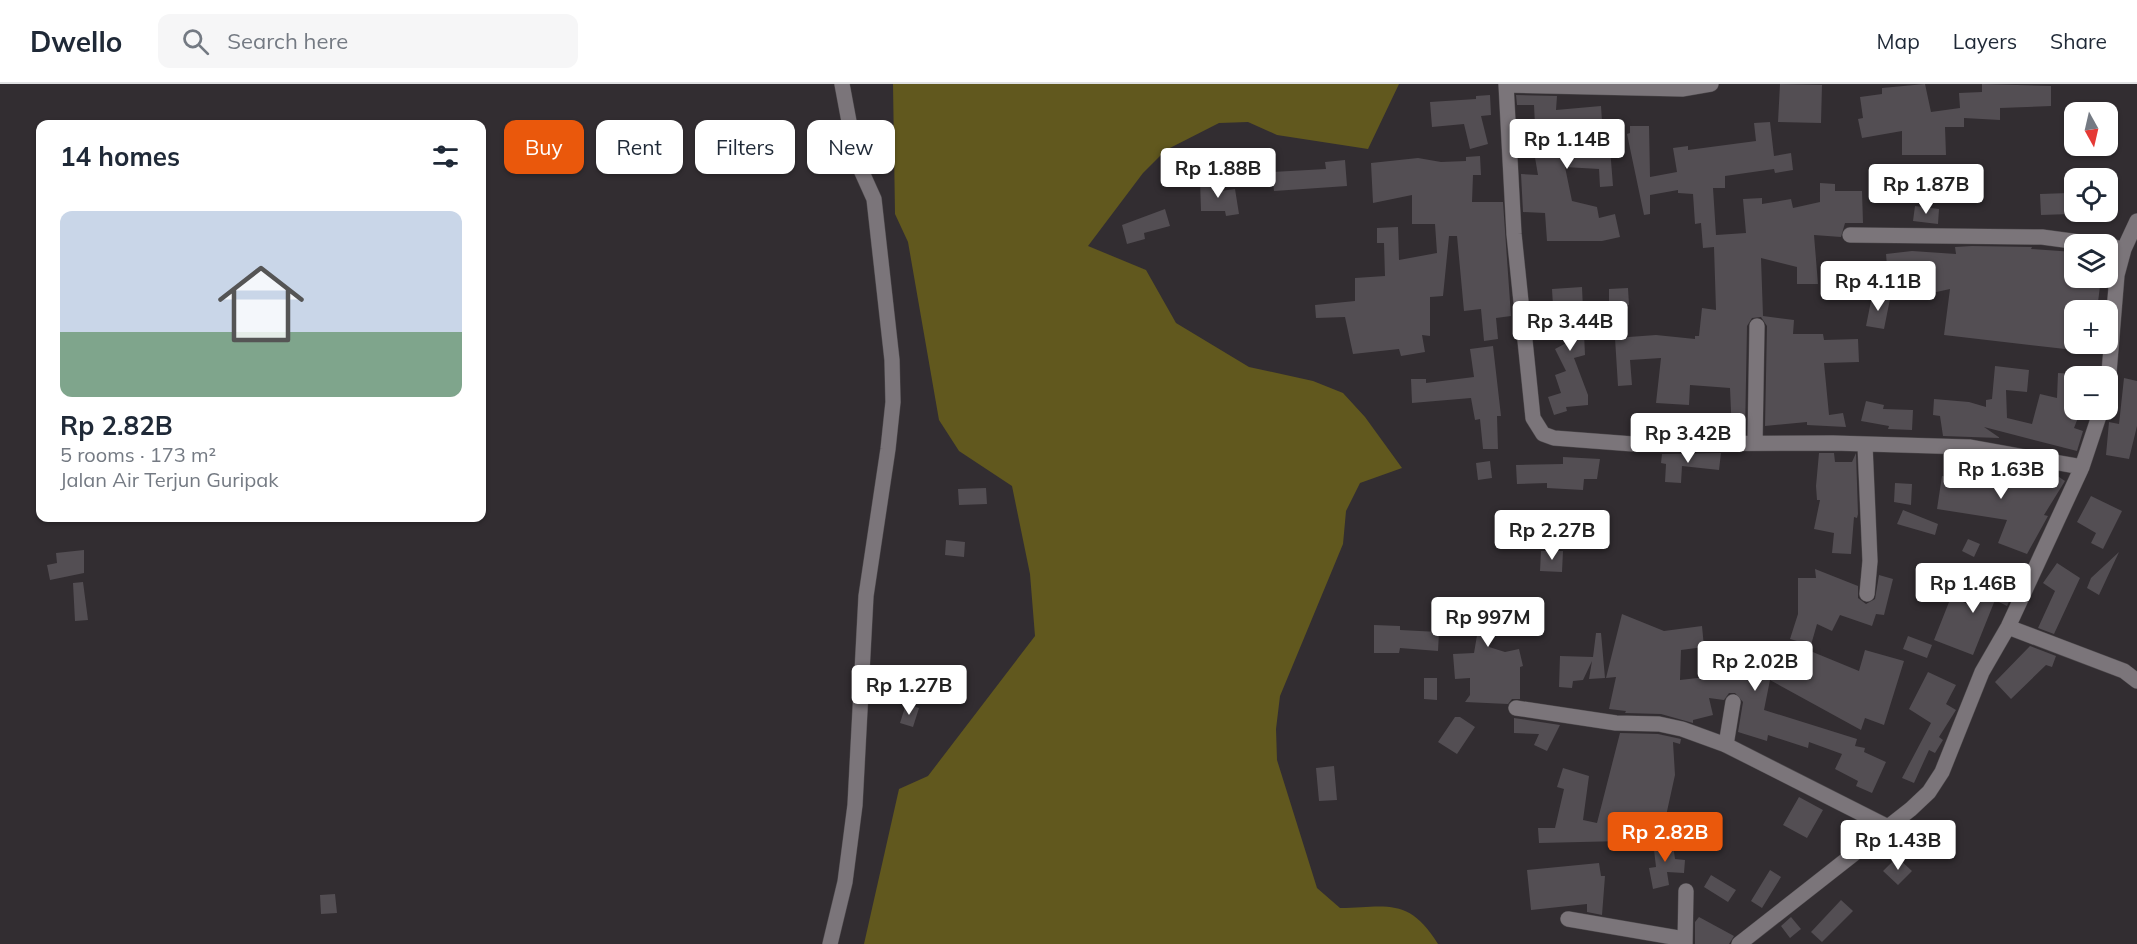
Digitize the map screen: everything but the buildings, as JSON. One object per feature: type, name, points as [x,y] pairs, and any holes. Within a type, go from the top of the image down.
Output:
[{"type":"street","points":[[830,944],[845,882],[855,805],[866,596],[893,402],[892,360],[874,199],[856,159],[842,84]]},
{"type":"street","points":[[1711,84],[1682,89],[1506,85],[1514,234],[1533,418],[1538,429],[1543,434],[1554,438],[1633,444],[1755,443],[1969,447],[2082,466]]},
{"type":"street","points":[[2110,366],[2117,275],[2124,249],[2137,221]]},
{"type":"street","points":[[1850,235],[2042,237],[2064,240]]},
{"type":"street","points":[[2118,248],[2124,249]]},
{"type":"street","points":[[1755,443],[1757,326]]},
{"type":"street","points":[[1738,944],[1921,801],[1936,783],[1982,672],[2008,627],[2082,466],[2098,420]]},
{"type":"street","points":[[1865,445],[1870,561],[1867,594]]},
{"type":"street","points":[[2008,627],[2124,671],[2137,681]]},
{"type":"street","points":[[1726,745],[1732,702]]},
{"type":"street","points":[[1516,708],[1616,723],[1671,726],[1726,745],[1888,827]]},
{"type":"street","points":[[1568,920],[1684,941],[1686,891]]},
{"type":"shaded area","points":[[893,84],[1399,84],[1368,149],[1277,135],[1248,122],[1219,123],[1166,150],[1143,173],[1088,246],[1146,270],[1176,323],[1249,367],[1313,381],[1343,393],[1365,417],[1402,468],[1360,483],[1346,511],[1343,544],[1280,696],[1276,729],[1277,760],[1317,888],[1340,908],[1384,907],[1407,912],[1417,918],[1438,944],[864,944],[899,789],[928,776],[1035,636],[1030,574],[1012,486],[959,451],[939,420],[908,242],[895,214]]}]
